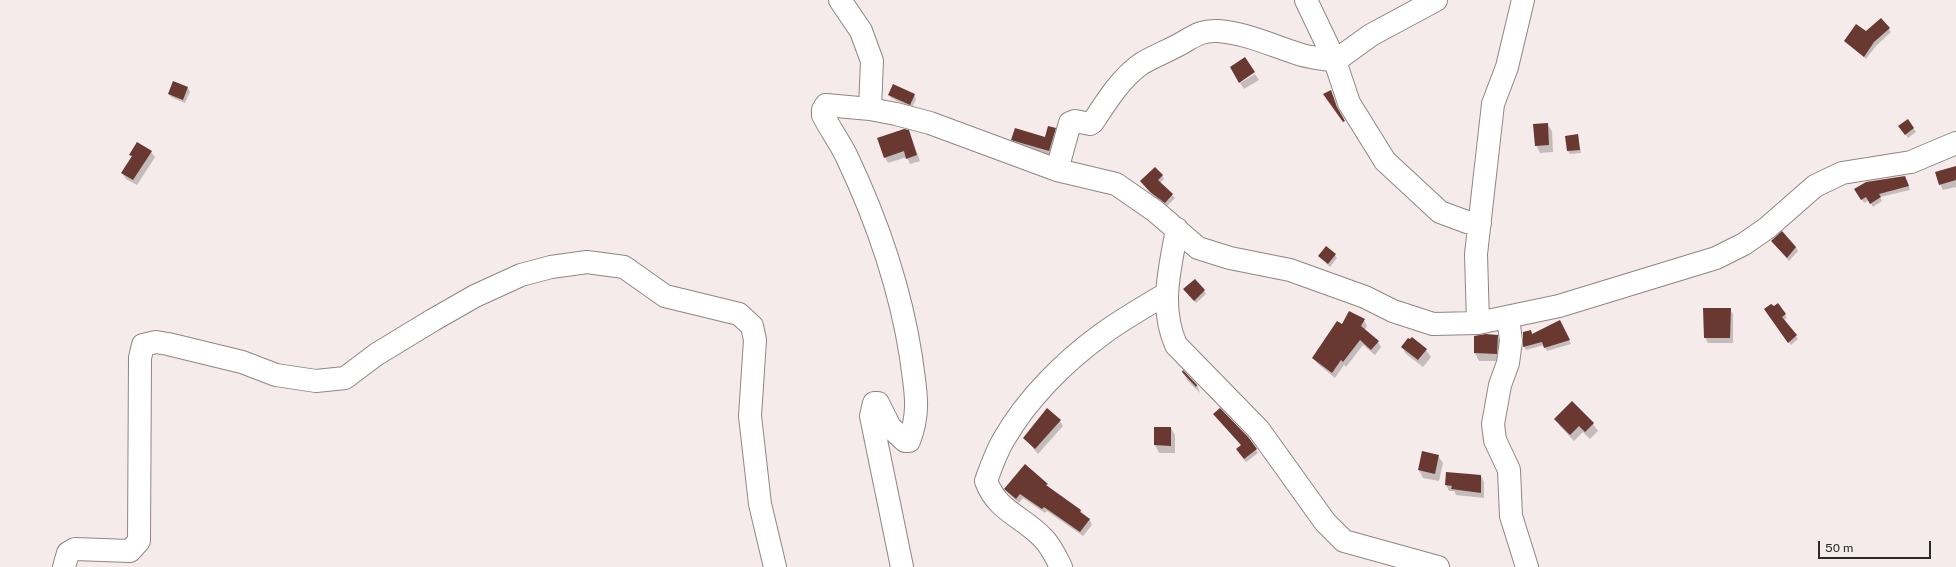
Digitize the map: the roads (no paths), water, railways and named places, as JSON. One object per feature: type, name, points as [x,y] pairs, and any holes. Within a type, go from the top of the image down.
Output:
[{"type":"street","points":[[840,0],[861,31],[872,61],[870,109]]},
{"type":"street","points":[[1306,0],[1335,61],[1349,103],[1385,161],[1440,212],[1467,222],[1480,224]]},
{"type":"street","points":[[1057,170],[1070,123],[1075,121],[1090,124],[1093,122],[1106,102],[1124,80],[1140,65],[1182,43],[1194,34],[1213,31],[1240,35],[1304,56],[1335,61],[1372,35],[1436,0]]},
{"type":"street","points":[[1478,323],[1476,254],[1493,104],[1507,67],[1524,0]]},
{"type":"street","points":[[902,567],[871,416],[874,403],[878,403],[890,427],[905,441],[909,441],[918,409],[905,318],[895,280],[872,212],[845,153],[823,116],[822,110],[826,105],[870,109],[930,123],[1057,170],[1116,184],[1155,211],[1198,248],[1230,258],[1290,270],[1365,297],[1400,314],[1433,324],[1478,323],[1559,306],[1716,258],[1744,244],[1767,228],[1815,186],[1842,173],[1911,162],[1956,143]]},
{"type":"street","points":[[1177,229],[1166,294],[1170,330],[1176,345],[1259,430],[1325,522],[1344,542],[1438,567]]},
{"type":"street","points":[[64,567],[68,553],[75,549],[130,551],[139,541],[140,358],[143,345],[156,342],[162,343],[242,362],[276,375],[316,381],[345,378],[377,354],[475,296],[521,276],[551,267],[587,262],[624,267],[665,296],[738,314],[752,326],[755,340],[750,416],[760,504],[775,567]]},
{"type":"street","points":[[1061,567],[1051,548],[1042,537],[999,505],[990,494],[986,481],[1004,440],[1018,418],[1044,387],[1082,349],[1102,334],[1166,294]]},
{"type":"street","points":[[1508,317],[1511,340],[1508,363],[1500,385],[1493,424],[1495,440],[1508,470],[1511,516],[1527,567],[1519,567]]}]
